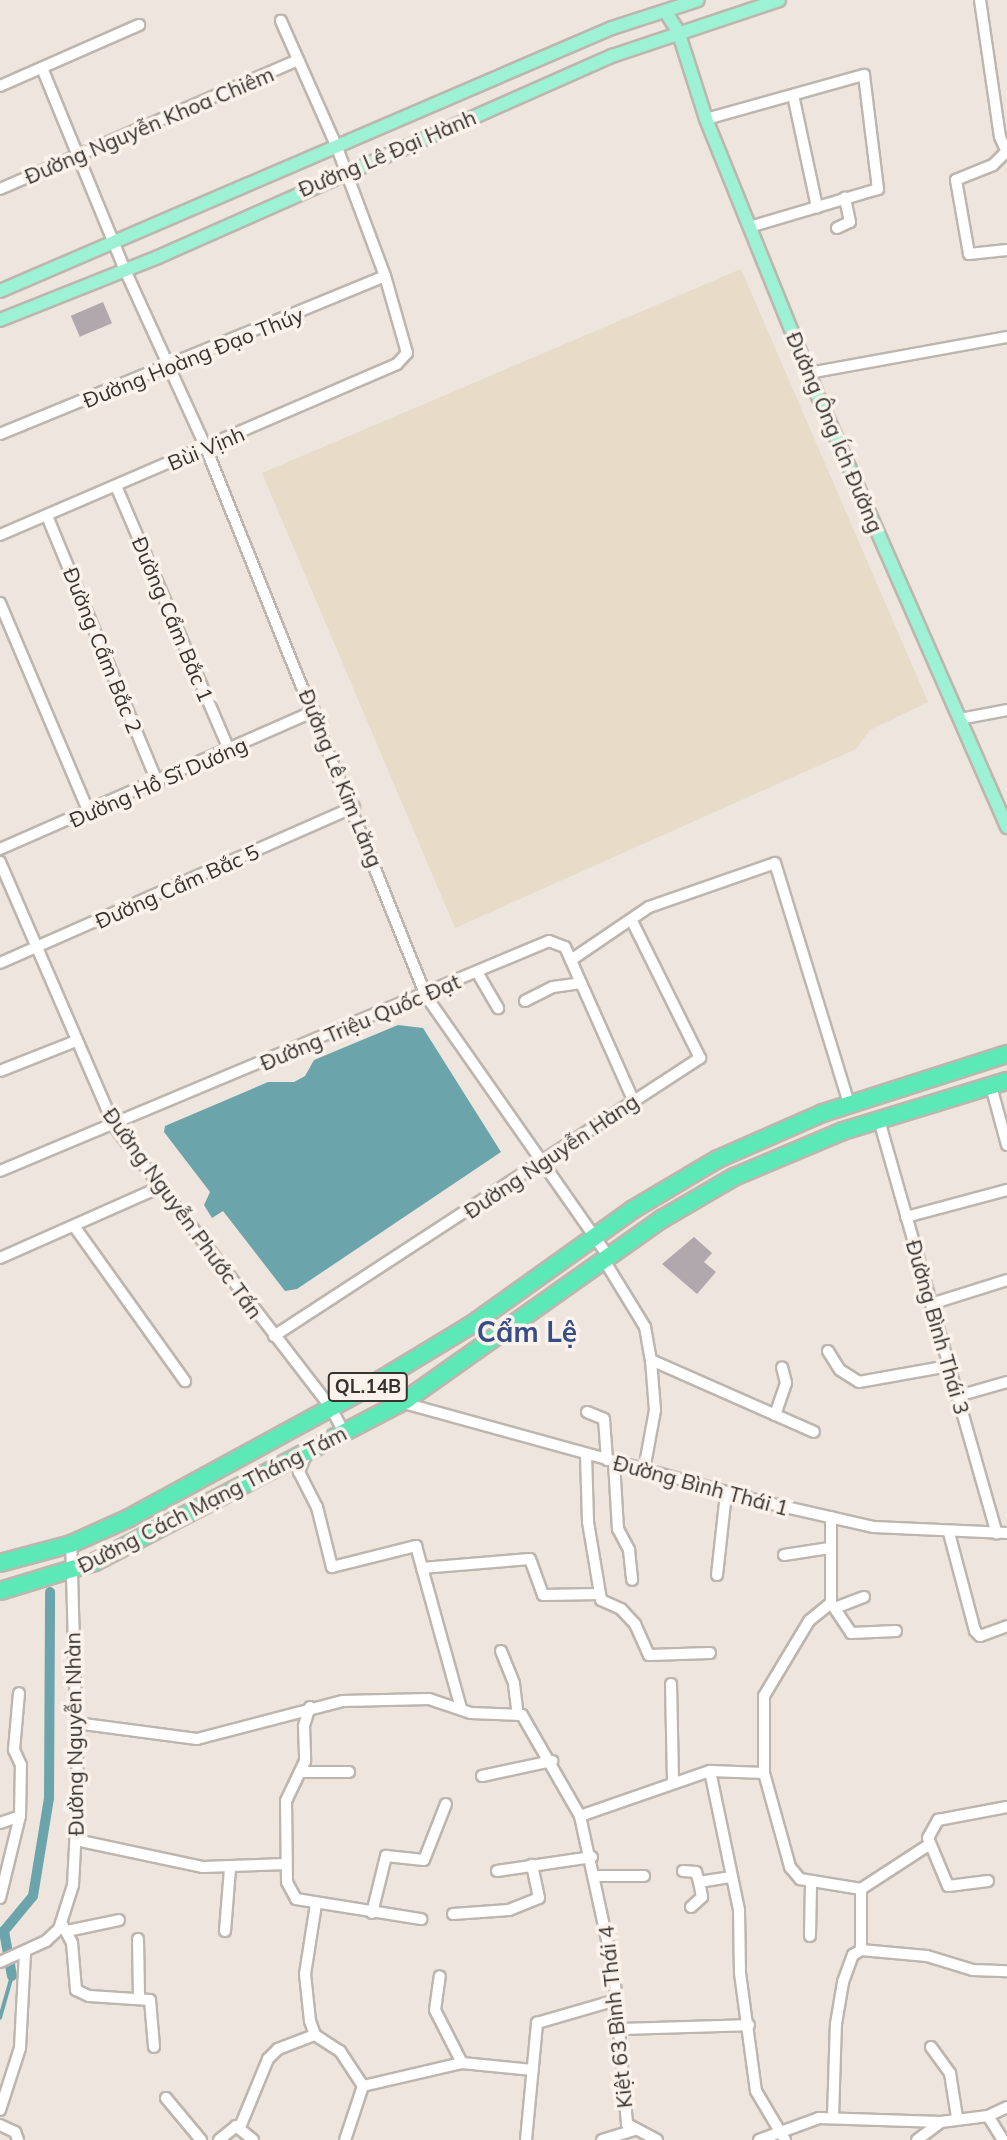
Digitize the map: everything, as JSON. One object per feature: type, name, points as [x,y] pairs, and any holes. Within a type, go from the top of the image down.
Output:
[{"type":"highway","name":"Đường Cách Mạng Tháng Tám","points":[[0,1563],[71,1544],[331,1408],[471,1325],[594,1236],[718,1159],[849,1104],[1007,1054]]},
{"type":"highway","name":"Đường Cách Mạng Tháng Tám","points":[[0,1591],[75,1569],[400,1402],[496,1340],[607,1258],[734,1177],[879,1120],[1007,1082]]},
{"type":"main road","name":"Đường Lê Đại Hành","points":[[0,291],[116,244],[336,145],[663,5],[698,0]]},
{"type":"main road","name":"Đường Lê Đại Hành","points":[[0,320],[125,270],[343,171],[678,31],[779,0]]},
{"type":"main road","name":"Đường Ông Ích Đường","points":[[663,5],[678,31],[706,119],[809,373],[1007,827]]},
{"type":"street","points":[[981,0],[1005,153],[993,165],[956,178],[969,254],[1007,250]]},
{"type":"street","points":[[281,21],[336,145],[343,171],[385,276]]},
{"type":"street","points":[[0,86],[139,25]]},
{"type":"street","name":"Đường Nguyễn Khoa Chiêm","points":[[0,189],[80,157],[298,60]]},
{"type":"street","name":"Đường Lê Kim Lăng","points":[[43,68],[125,270],[206,448],[354,807],[426,996],[594,1236],[645,1327],[655,1410],[644,1470]]},
{"type":"street","points":[[706,119],[864,75],[878,189],[750,227]]},
{"type":"street","points":[[793,94],[817,207]]},
{"type":"street","points":[[837,229],[850,222],[845,198]]},
{"type":"street","name":"Bùi Vịnh","points":[[0,535],[397,364],[407,353],[385,276]]},
{"type":"street","name":"Đường Hoàng Đạo Thúy","points":[[0,434],[170,369],[385,276]]},
{"type":"street","points":[[809,373],[1007,337]]},
{"type":"street","name":"Đường Cẩm Bắc 1","points":[[116,486],[229,751]]},
{"type":"street","name":"Đường Cẩm Bắc 2","points":[[47,516],[158,784]]},
{"type":"street","points":[[0,603],[89,813]]},
{"type":"street","points":[[960,719],[1007,710]]},
{"type":"street","name":"Đường Hồ Sĩ Dương","points":[[0,849],[158,784],[314,711]]},
{"type":"street","name":"Đường Cẩm Bắc 5","points":[[0,963],[354,807]]},
{"type":"street","name":"Đường Nguyễn Phước Tấn","points":[[0,862],[114,1126],[331,1408],[344,1432]]},
{"type":"street","points":[[633,1100],[571,960],[649,907],[778,864],[849,1104]]},
{"type":"street","name":"Đường Nguyễn Hàng","points":[[274,1336],[440,1232],[540,1160],[700,1058],[632,921]]},
{"type":"street","name":"Đường Triệu Quốc Đạt","points":[[0,1171],[426,996],[549,941],[565,947],[571,960]]},
{"type":"street","points":[[477,972],[498,1008]]},
{"type":"street","points":[[525,1001],[553,987],[581,983]]},
{"type":"street","points":[[0,1071],[76,1041]]},
{"type":"street","points":[[991,1086],[1007,1145]]},
{"type":"street","name":"Đường Bình Thái 3","points":[[879,1120],[949,1366],[1002,1533]]},
{"type":"street","points":[[0,1258],[160,1186]]},
{"type":"street","points":[[906,1217],[1007,1190]]},
{"type":"street","points":[[74,1226],[185,1381]]},
{"type":"street","points":[[931,1304],[1007,1280]]},
{"type":"street","points":[[828,1351],[840,1370],[859,1382],[949,1366]]},
{"type":"street","points":[[651,1360],[814,1432]]},
{"type":"street","points":[[775,1415],[786,1383],[782,1367]]},
{"type":"street","points":[[958,1396],[1007,1382]]},
{"type":"street","name":"Đường Bình Thái 1","points":[[400,1402],[726,1493],[831,1517],[949,1533],[1002,1533]]},
{"type":"street","points":[[587,1412],[604,1419],[618,1529],[628,1550],[632,1580]]},
{"type":"street","points":[[307,1452],[299,1472],[317,1507],[332,1567],[416,1546],[461,1708]]},
{"type":"street","points":[[586,1454],[588,1522],[600,1594],[605,1605],[621,1609],[635,1624],[646,1653],[710,1653]]},
{"type":"street","points":[[717,1574],[726,1493]]},
{"type":"street","points":[[831,1517],[829,1548],[833,1605],[851,1633],[896,1631]]},
{"type":"street","points":[[949,1533],[980,1636],[1007,1626]]},
{"type":"street","name":"Đường Nguyễn Nhàn","points":[[71,1544],[75,1569],[76,1840],[73,1885],[64,1927],[76,1990],[89,1996],[145,1999]]},
{"type":"street","points":[[784,1555],[829,1548]]},
{"type":"street","points":[[422,1568],[530,1559],[546,1595],[600,1594]]},
{"type":"street","points":[[864,1597],[833,1605],[809,1621],[764,1696],[764,1773],[790,1867],[811,1882],[861,1889],[930,1844],[938,1820],[1007,1807]]},
{"type":"street","points":[[76,1723],[197,1739],[310,1707],[343,1701],[429,1699],[461,1708],[520,1715],[514,1684],[501,1651]]},
{"type":"street","points":[[671,1684],[673,1780]]},
{"type":"street","points":[[0,1898],[20,1816],[21,1765],[14,1750],[19,1693]]},
{"type":"street","points":[[310,1707],[300,1772],[286,1801],[286,1864],[296,1899],[421,1919]]},
{"type":"street","name":"Kiệt 63 Bình Thái 4","points":[[520,1715],[552,1761],[580,1816],[597,1876],[616,2000],[627,2124],[657,2140]]},
{"type":"street","points":[[0,1751],[14,1750]]},
{"type":"street","points":[[482,1776],[552,1761]]},
{"type":"street","points":[[580,1816],[673,1780],[710,1770],[764,1773]]},
{"type":"street","points":[[710,1770],[730,1877],[739,1910],[740,1973],[756,2091],[783,2136]]},
{"type":"street","points":[[300,1772],[349,1772]]},
{"type":"street","points":[[372,1913],[386,1856],[424,1860],[446,1804]]},
{"type":"street","points":[[0,1823],[20,1816]]},
{"type":"street","points":[[76,1840],[230,1869],[286,1864]]},
{"type":"street","points":[[930,1844],[948,1886],[988,1881]]},
{"type":"street","points":[[497,1871],[592,1857]]},
{"type":"street","points":[[453,1914],[509,1910],[539,1898],[532,1865]]},
{"type":"street","points":[[225,1931],[230,1869]]},
{"type":"street","points":[[683,1871],[696,1872],[699,1882],[702,1897],[691,1907]]},
{"type":"street","points":[[597,1876],[643,1876]]},
{"type":"street","points":[[699,1882],[730,1877]]},
{"type":"street","points":[[810,1936],[811,1882]]},
{"type":"street","points":[[861,1889],[861,1951]]},
{"type":"street","points":[[316,1904],[305,1974],[315,2035],[340,2051],[363,2086]]},
{"type":"street","points":[[0,1962],[46,1941],[64,1927],[119,1920]]},
{"type":"street","points":[[138,1939],[154,2047]]},
{"type":"street","points":[[833,2117],[836,2024],[843,1982],[853,1955],[861,1951],[927,1956],[974,1970],[1007,1970]]},
{"type":"street","points":[[0,2110],[20,2048],[22,1953]]},
{"type":"street","points":[[440,1976],[435,2010],[462,2063]]},
{"type":"street","points":[[526,2140],[534,2029],[542,2020],[616,2000]]},
{"type":"street","points":[[618,2029],[748,2025]]},
{"type":"street","points":[[219,2140],[240,2127],[264,2067],[278,2049],[315,2035]]},
{"type":"street","points":[[932,2047],[950,2074],[957,2117]]},
{"type":"street","points":[[363,2086],[462,2063],[533,2070]]},
{"type":"street","points":[[345,2140],[363,2086]]},
{"type":"street","points":[[166,2098],[201,2140]]},
{"type":"street","points":[[917,2140],[941,2122],[957,2117],[988,2116],[1007,2107]]},
{"type":"street","points":[[988,2116],[1003,2140]]},
{"type":"street","points":[[759,2140],[783,2136],[833,2117],[941,2122]]},
{"type":"street","points":[[0,2125],[18,2140]]},
{"type":"street","points":[[240,2127],[253,2140]]},
{"type":"street","points":[[602,2140],[634,2130]]},
{"type":"shaded area","points":[[741,269],[928,702],[870,730],[856,749],[455,928],[262,473]]},
{"type":"water","points":[[398,1025],[423,1028],[501,1152],[297,1289],[285,1291],[223,1211],[212,1218],[204,1205],[210,1192],[164,1132],[165,1126],[268,1082],[294,1082],[305,1076],[314,1060]]},
{"type":"building","points":[[103,302],[112,323],[80,337],[71,316]]},
{"type":"building","points":[[694,1237],[712,1253],[704,1262],[716,1272],[697,1294],[662,1264]]},
{"type":"waterway","points":[[12,1976],[4,1931],[33,1896],[49,1798],[50,1592]]},
{"type":"waterway","points":[[0,2018],[12,1976]]},
{"type":"district","name":"Cẩm Lệ","points":[[527,1332]]}]
